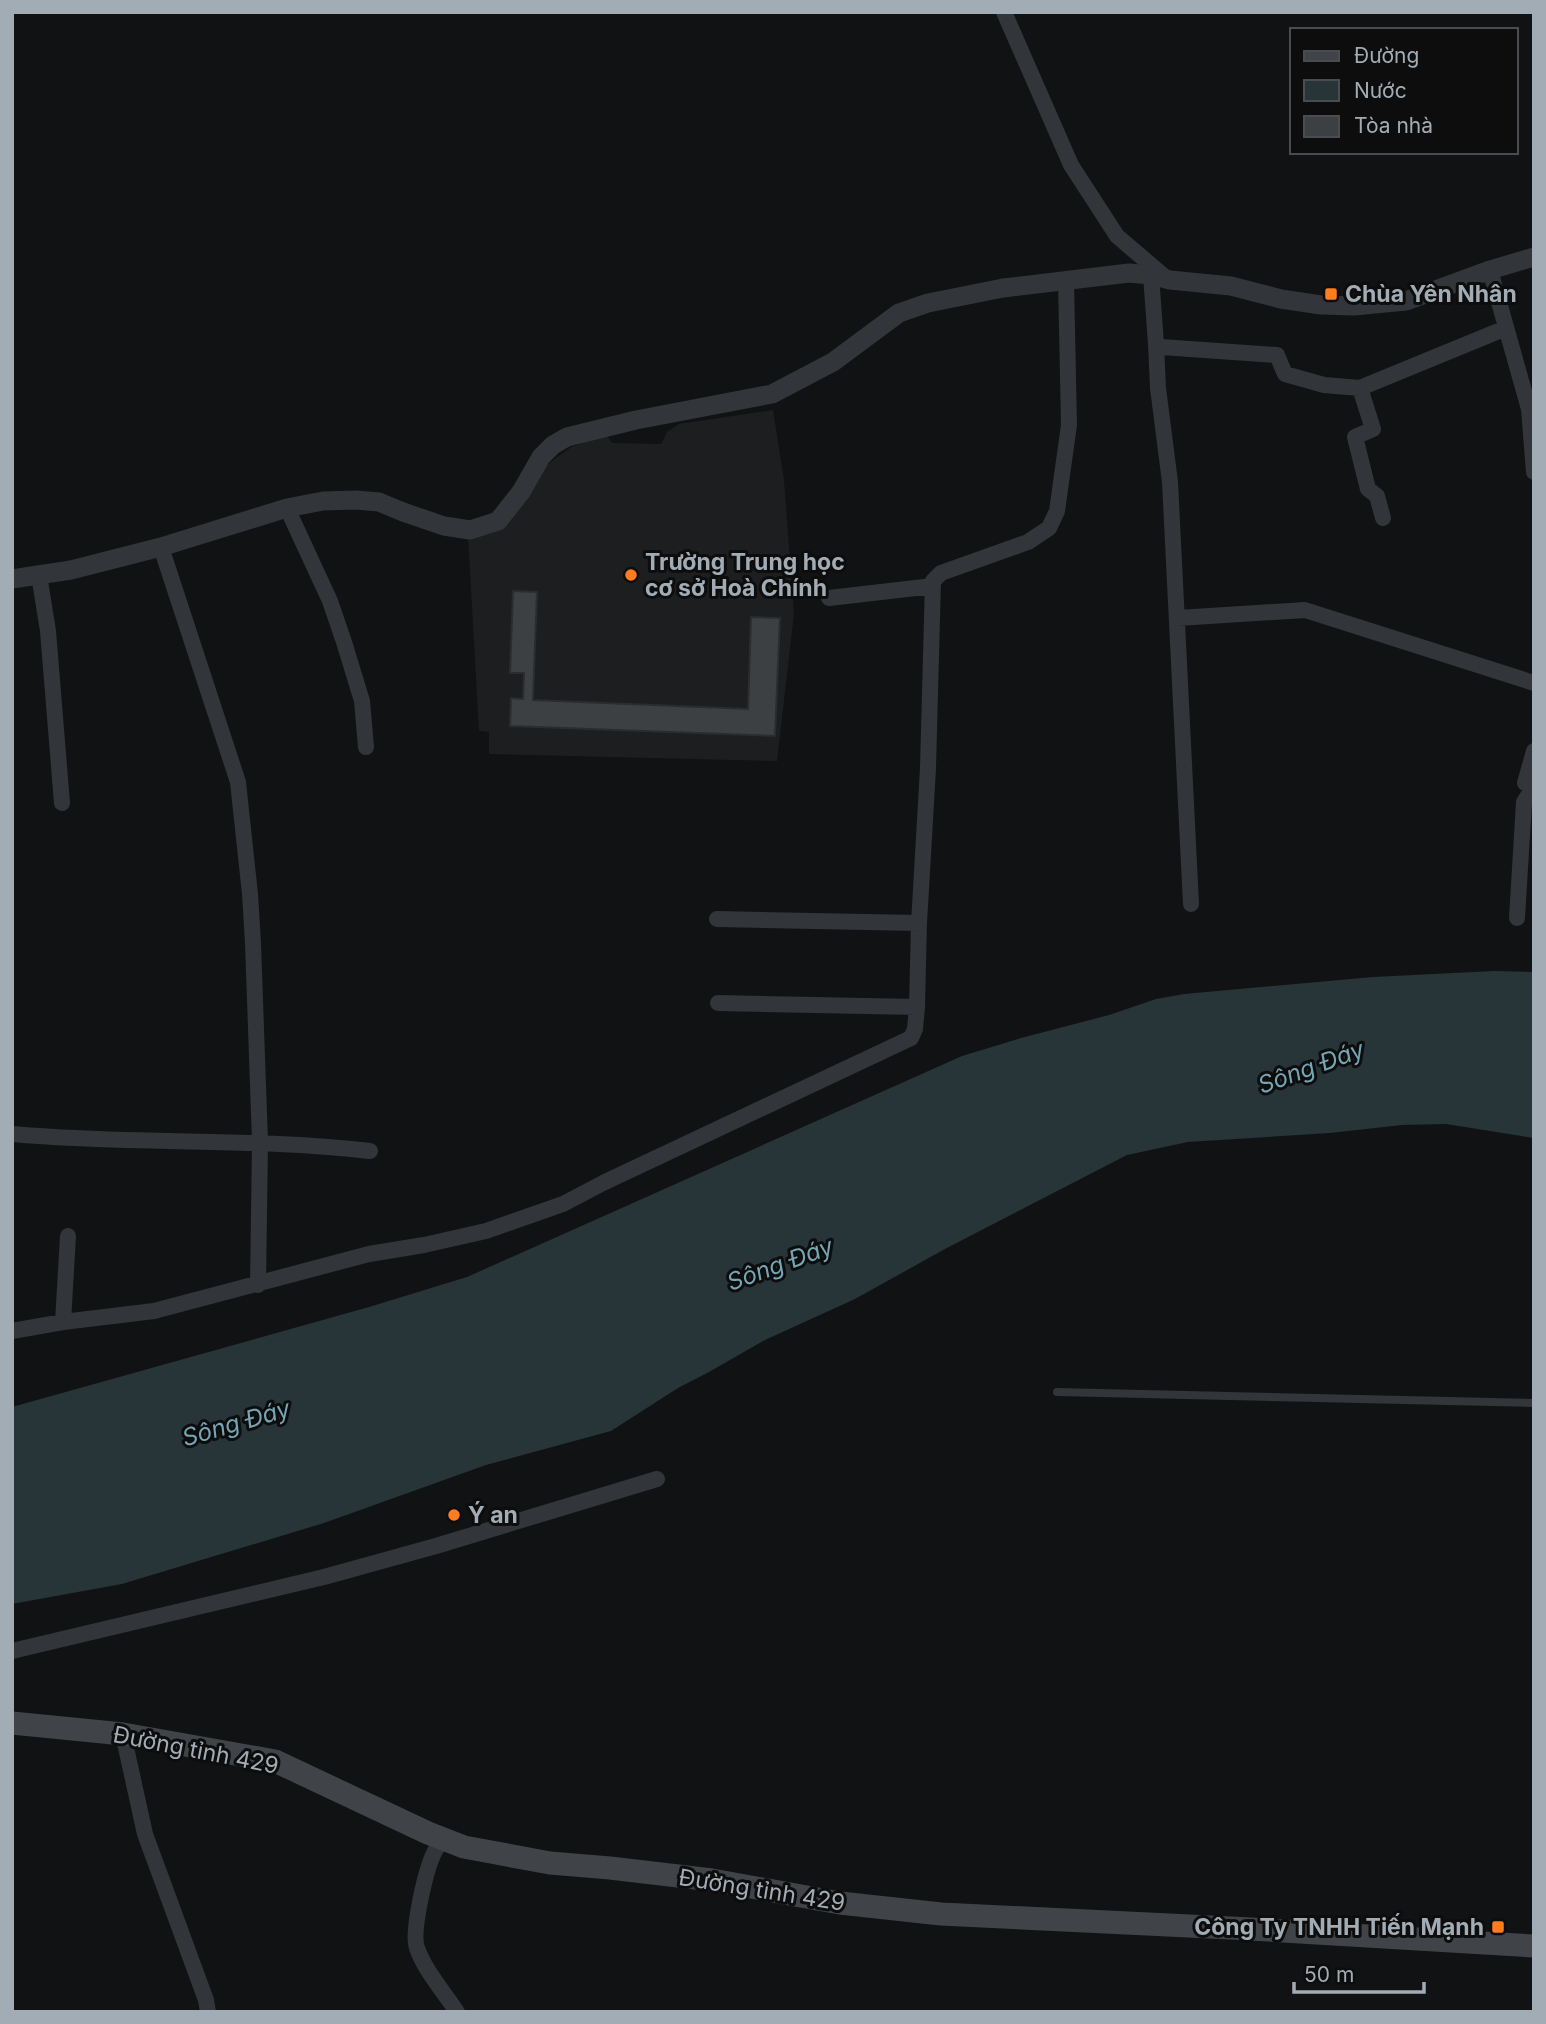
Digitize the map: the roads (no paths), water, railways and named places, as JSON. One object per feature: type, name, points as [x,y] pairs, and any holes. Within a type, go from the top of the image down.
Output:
[{"type":"main road","name":"Đường tỉnh 429","points":[[12,1723],[123,1734],[275,1761],[390,1816],[464,1847],[550,1863],[699,1879],[840,1903],[941,1914],[1534,1946]]},
{"type":"street","points":[[1004,12],[1071,165],[1117,236],[1161,278]]},
{"type":"street","points":[[12,579],[71,570],[323,500],[379,502],[444,526],[470,530],[498,521],[521,492],[541,457],[553,445],[568,437],[636,420],[772,394],[833,362],[899,313],[928,303],[1003,288],[1129,274],[1231,286],[1281,299],[1321,305],[1354,306],[1406,301],[1534,257]]},
{"type":"street","points":[[1490,270],[1506,328],[1529,393],[1534,472]]},
{"type":"street","points":[[1161,278],[1156,344],[1158,388],[1170,482],[1191,905]]},
{"type":"street","points":[[12,1331],[153,1311],[369,1254],[486,1231],[563,1204],[907,1041],[914,1033],[917,1007],[933,581],[941,573],[1028,542],[1049,528],[1057,511],[1069,425],[1066,281]]},
{"type":"street","points":[[1156,344],[1160,347],[1277,355],[1285,374],[1324,385],[1360,388],[1506,328]]},
{"type":"street","points":[[1360,388],[1373,429],[1355,437],[1368,489],[1377,496],[1383,518]]},
{"type":"street","points":[[287,508],[330,601],[344,642],[362,701],[366,747]]},
{"type":"street","points":[[161,547],[238,782],[252,919],[260,1142],[258,1285]]},
{"type":"street","points":[[39,575],[50,657],[62,803]]},
{"type":"street","points":[[829,598],[933,586]]},
{"type":"street","points":[[1178,618],[1305,610],[1534,683]]},
{"type":"street","points":[[1517,918],[1524,802],[1534,785],[1525,783],[1534,751]]},
{"type":"street","points":[[717,919],[919,923]]},
{"type":"street","points":[[718,1003],[917,1007]]},
{"type":"street","points":[[12,1134],[260,1142],[370,1151]]},
{"type":"street","points":[[63,1322],[68,1236]]},
{"type":"street","points":[[12,1651],[324,1577],[657,1479]]},
{"type":"street","points":[[123,1734],[145,1834],[206,2000],[208,2012]]},
{"type":"street","points":[[443,1839],[434,1853],[425,1878],[415,1934],[416,1946],[457,2012]]},
{"type":"lane","points":[[1057,1392],[1534,1403]]},
{"type":"water","name":"Sông Đáy","points":[[1494,971],[1534,972],[1534,1138],[1446,1124],[1402,1125],[1330,1133],[1188,1142],[1127,1155],[855,1299],[765,1340],[678,1388],[611,1431],[486,1465],[324,1523],[122,1584],[12,1604],[12,1407],[467,1277],[962,1056],[1021,1038],[1109,1015],[1156,999],[1184,994],[1373,977]]},
{"type":"place","name":"Chùa Yên Nhân","points":[[1331,294]]},
{"type":"place","name":"Trường Trung học cơ sở Hoà Chính","points":[[631,575]]},
{"type":"place","name":"Ý an","points":[[454,1515]]},
{"type":"place","name":"Công Ty TNHH Tiến Mạnh","points":[[1498,1927]]}]
